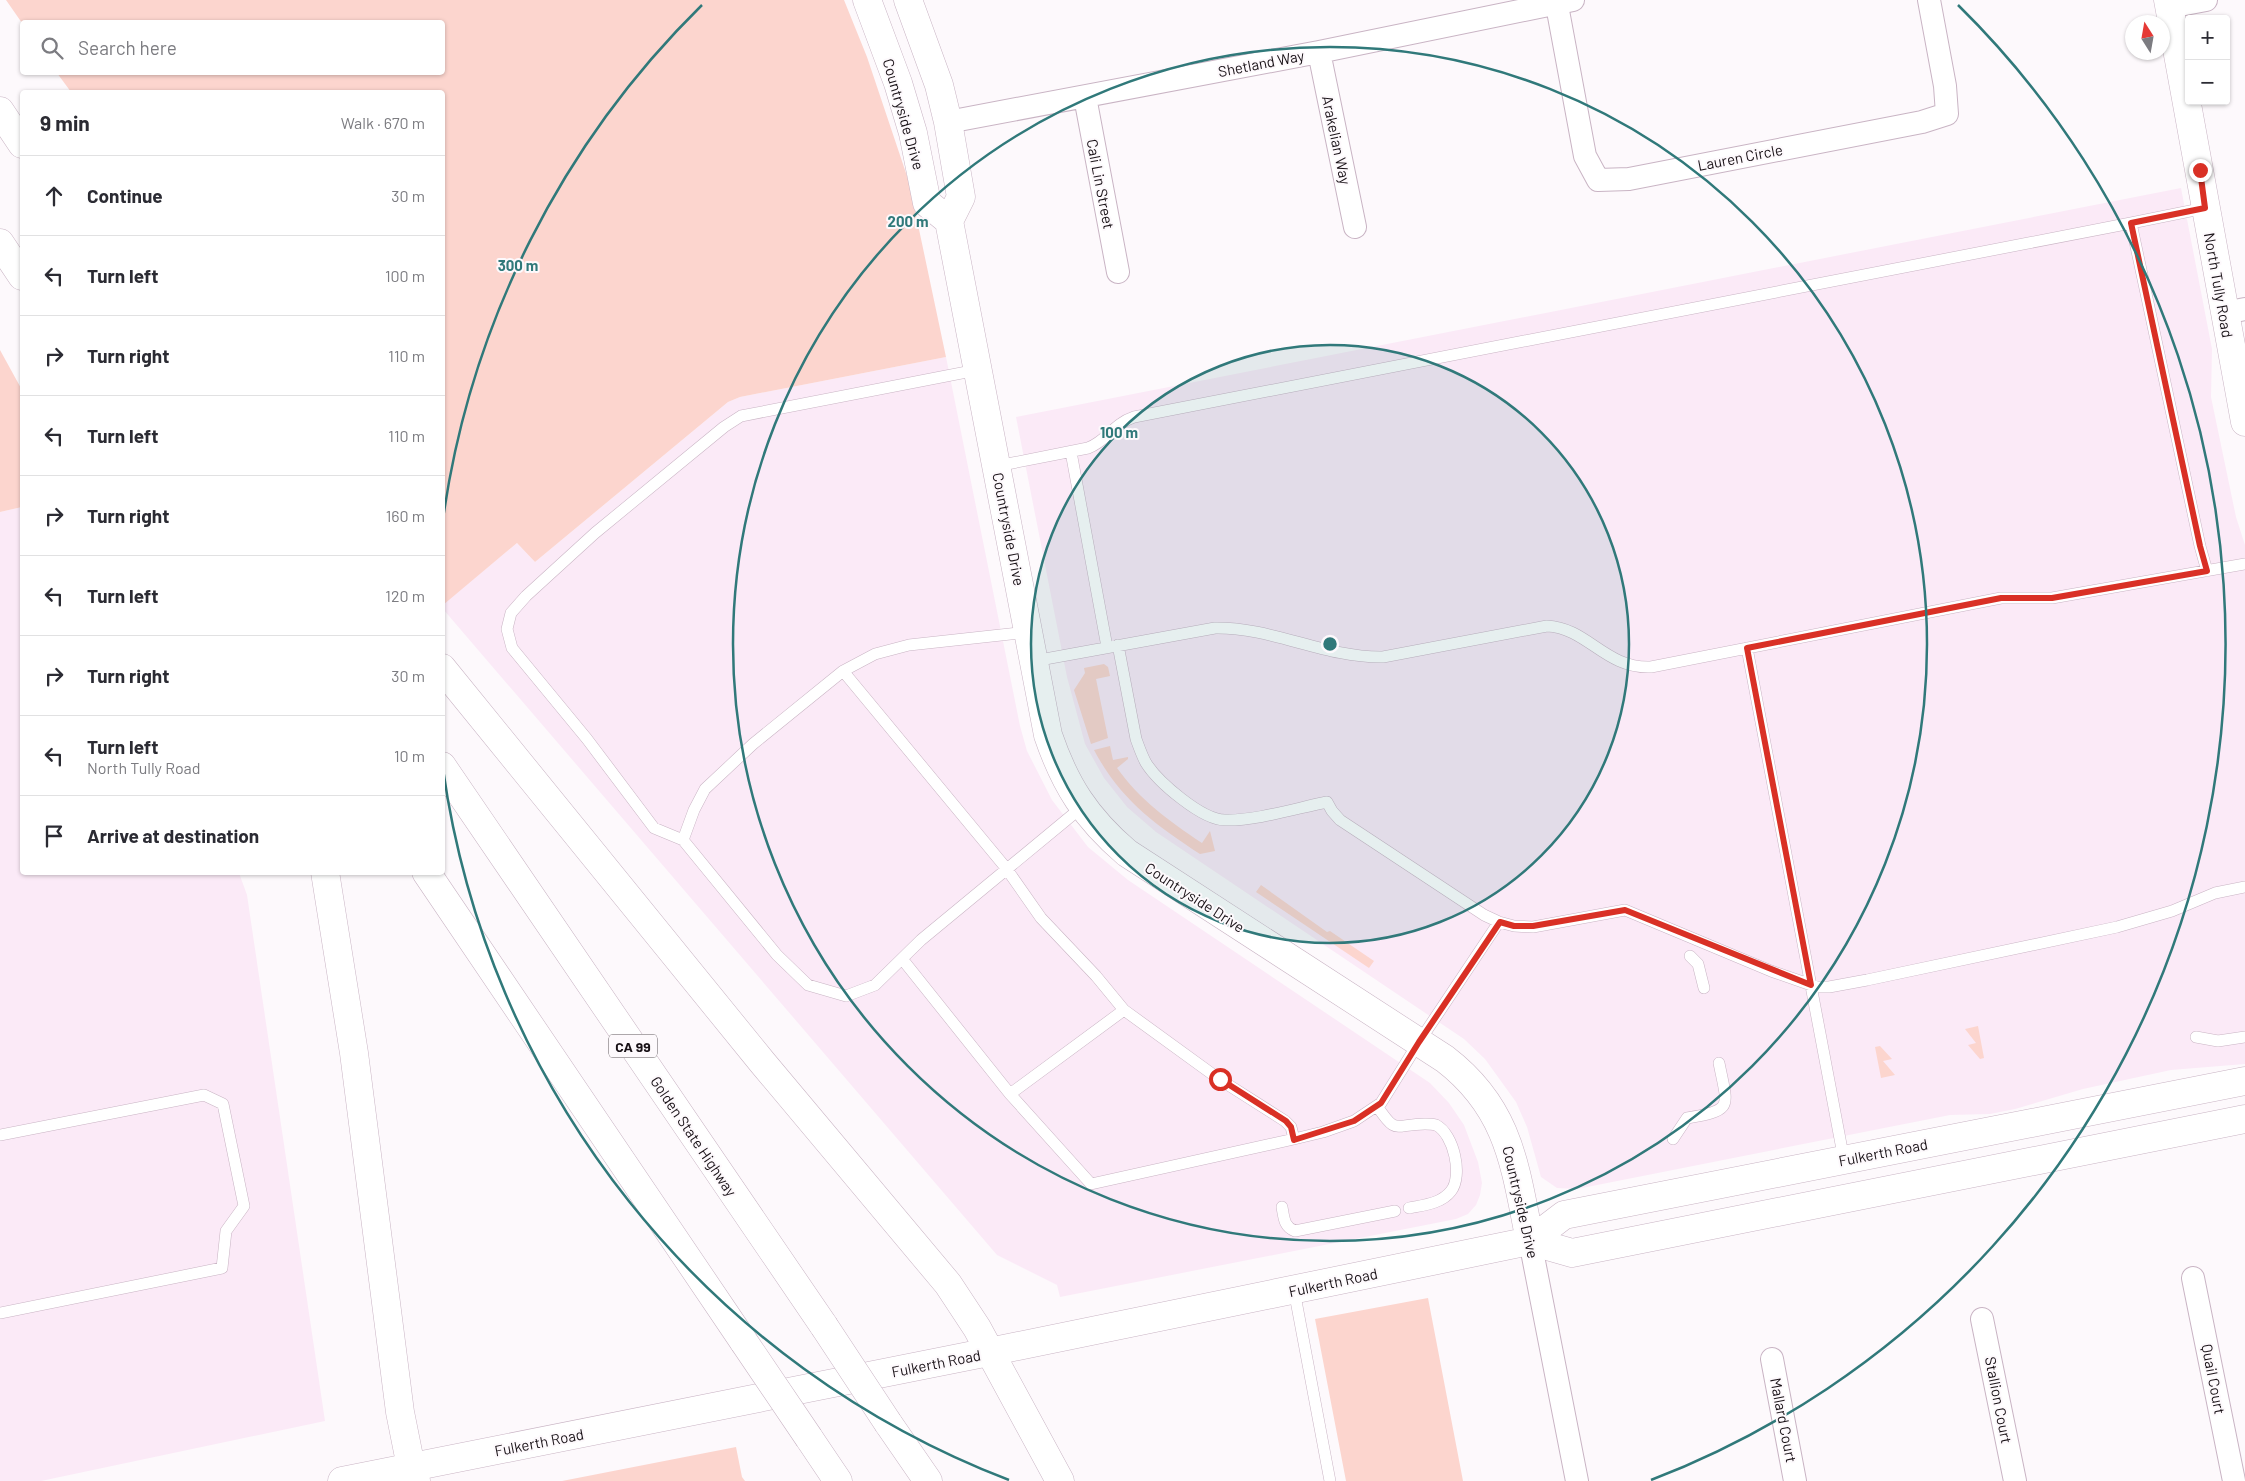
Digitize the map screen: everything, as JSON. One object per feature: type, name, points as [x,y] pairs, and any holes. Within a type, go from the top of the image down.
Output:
[{"type":"main road","name":"Countryside Drive","points":[[867,0],[898,83],[913,133],[927,203],[949,221],[1030,632],[1048,735],[1068,784],[1082,807],[1104,833],[1126,853],[1419,1042],[1452,1065],[1467,1079],[1483,1097],[1498,1119],[1515,1167],[1530,1241]]},
{"type":"main road","points":[[908,0],[933,68],[948,122],[961,197],[949,221]]},
{"type":"main road","name":"North Tully Road","points":[[2168,4],[2205,208],[2235,311],[2245,422]]},
{"type":"main road","points":[[0,110],[20,140]]},
{"type":"main road","points":[[0,243],[20,273]]},
{"type":"main road","points":[[445,672],[762,1062],[948,1284],[973,1321],[1060,1481]]},
{"type":"main road","name":"Golden State Highway","points":[[445,770],[928,1481]]},
{"type":"main road","points":[[325,875],[353,1044],[400,1412],[413,1474]]},
{"type":"main road","points":[[428,875],[838,1481]]},
{"type":"main road","name":"Fulkerth Road","points":[[342,1481],[413,1474],[989,1352],[1530,1241],[1564,1215],[2245,1082]]},
{"type":"main road","name":"Fulkerth Road","points":[[1530,1241],[1572,1253],[2245,1119]]},
{"type":"street","name":"Lauren Circle","points":[[1562,1],[1585,156],[1598,180],[1629,179],[1922,122],[1947,114],[1945,86],[1929,0]]},
{"type":"street","points":[[2168,4],[2206,0]]},
{"type":"street","name":"Shetland Way","points":[[948,122],[1319,52],[1562,1]]},
{"type":"street","name":"Arakelian Way","points":[[1319,52],[1355,227]]},
{"type":"street","name":"Cali Lin Street","points":[[1084,97],[1118,272]]},
{"type":"street","name":"Countryside Drive","points":[[1530,1241],[1577,1481]]},
{"type":"street","name":"Quail Court","points":[[2193,1278],[2234,1481]]},
{"type":"street","name":"Stallion Court","points":[[1982,1319],[2015,1481]]},
{"type":"street","name":"Mallard Court","points":[[1772,1359],[1795,1481]]},
{"type":"lane","points":[[997,466],[1071,452],[1095,445],[1121,422],[1134,417],[2205,208]]},
{"type":"lane","points":[[2131,223],[2200,546],[2207,571]]},
{"type":"lane","points":[[978,370],[741,416],[724,427],[595,533],[526,596],[511,613],[507,629],[512,648],[587,739],[654,828],[683,840],[776,955],[808,985],[846,996],[875,985],[903,960],[921,940],[1082,807]]},
{"type":"lane","points":[[1071,452],[1113,646],[1140,752],[1157,776],[1187,802],[1208,816],[1223,821],[1266,815],[1327,802],[1340,820],[1484,915],[1500,922],[1514,926],[1533,926],[1625,910],[1811,985],[1829,987],[2118,928],[2172,911],[2215,893],[2245,887]]},
{"type":"lane","points":[[1034,661],[1202,630],[1228,628],[1356,656],[1383,656],[1547,626],[1571,630],[1619,662],[1640,667],[2001,598],[2052,598],[2245,564]]},
{"type":"lane","points":[[683,840],[694,810],[705,789],[753,744],[843,671],[875,654],[909,645],[1030,632]]},
{"type":"lane","points":[[1747,648],[1844,1160]]},
{"type":"lane","points":[[843,671],[1006,868],[1041,918],[1096,976],[1124,1010],[1220,1079],[1286,1121],[1291,1127],[1294,1140]]},
{"type":"lane","points":[[903,960],[1010,1094],[1091,1184],[1294,1140],[1354,1121],[1381,1103],[1419,1042],[1500,922]]},
{"type":"lane","points":[[1690,956],[1698,964],[1704,988]]},
{"type":"lane","points":[[1010,1094],[1124,1010]]},
{"type":"lane","points":[[2196,1036],[2218,1041],[2245,1037]]},
{"type":"lane","points":[[1673,1139],[1687,1118],[1718,1112],[1723,1107],[1725,1094],[1719,1063]]},
{"type":"lane","points":[[0,1135],[204,1095],[223,1104],[244,1206],[226,1231],[222,1268],[0,1313]]},
{"type":"lane","points":[[1377,1106],[1389,1123],[1396,1127],[1422,1124],[1436,1125],[1444,1132],[1450,1142],[1456,1161],[1457,1175],[1451,1192],[1438,1202],[1409,1208]]},
{"type":"lane","points":[[1282,1207],[1284,1221],[1288,1228],[1294,1231],[1394,1211]]},
{"type":"lane","points":[[1294,1290],[1330,1481]]},
{"type":"shaded area","points":[[6,0],[844,0],[867,57],[909,182],[946,357],[740,397],[728,402],[535,562],[517,543],[445,603],[445,90],[70,90],[58,75],[445,75],[445,20],[20,20]]},
{"type":"shaded area","points":[[2181,188],[2212,349],[2211,397],[2236,517],[2245,545],[2245,1064],[2171,1070],[2083,1089],[2015,1109],[1990,1114],[1950,1115],[1577,1189],[1557,1188],[1541,1177],[1527,1127],[1516,1102],[1485,1059],[1464,1039],[1156,832],[1127,807],[1104,778],[1085,744],[1067,677],[1016,417]]},
{"type":"shaded area","points":[[0,350],[20,386],[20,507],[0,512]]},
{"type":"shaded area","points":[[946,357],[1020,726],[1027,751],[1052,800],[1088,847],[1128,880],[1430,1083],[1449,1103],[1464,1125],[1478,1162],[1482,1183],[1480,1195],[1476,1205],[1468,1214],[1456,1219],[1060,1297],[1057,1285],[997,1255],[445,611],[445,603],[517,543],[535,562],[728,402],[740,397]]},
{"type":"shaded area","points":[[20,507],[20,875],[240,875],[247,895],[325,1421],[41,1481],[0,1481],[0,512]]},
{"type":"shaded area","points":[[1104,664],[1108,667],[1110,676],[1096,679],[1108,738],[1091,744],[1074,690],[1085,673],[1084,668]]},
{"type":"shaded area","points":[[1110,746],[1113,760],[1128,757],[1117,768],[1145,800],[1202,843],[1210,831],[1215,851],[1200,854],[1153,821],[1127,797],[1115,783],[1094,750]]},
{"type":"shaded area","points":[[1261,885],[1327,932],[1330,931],[1374,961],[1369,968],[1256,892]]},
{"type":"shaded area","points":[[1978,1026],[1984,1058],[1980,1059],[1968,1045],[1976,1043],[1965,1029]]},
{"type":"shaded area","points":[[1880,1046],[1892,1059],[1883,1061],[1895,1075],[1881,1078],[1875,1047]]},
{"type":"shaded area","points":[[1428,1298],[1463,1481],[1346,1481],[1315,1319]]},
{"type":"shaded area","points":[[736,1447],[742,1477],[745,1481],[562,1481]]},
{"type":"route","points":[[1220,1079],[1286,1121],[1291,1127],[1294,1140],[1354,1121],[1381,1103],[1419,1042],[1500,922],[1521,927],[1533,926],[1625,910],[1771,971],[1811,985],[1747,648],[2001,598],[2052,598],[2207,571],[2200,546],[2131,223],[2205,208],[2200,170]]}]
